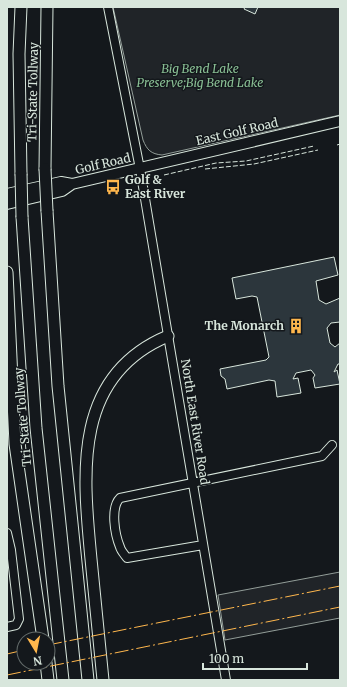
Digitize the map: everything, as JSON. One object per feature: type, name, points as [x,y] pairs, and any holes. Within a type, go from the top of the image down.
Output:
[{"type":"highway","name":"Tri-State Tollway","points":[[20,7],[19,54],[22,217],[36,428],[63,680]]},
{"type":"highway","name":"Tri-State Tollway","points":[[47,7],[45,169],[47,211],[58,386],[88,680]]},
{"type":"highway","points":[[7,272],[12,404],[16,451],[42,631]]},
{"type":"highway","points":[[103,680],[85,498],[87,442],[94,415],[106,390],[118,372],[134,355],[148,344],[168,336]]},
{"type":"highway","points":[[7,372],[12,404]]},
{"type":"main road","name":"East Golf Road","points":[[140,169],[340,121]]},
{"type":"main road","name":"Golf Road","points":[[7,204],[62,191],[72,184],[140,169]]},
{"type":"main road","name":"Golf Road","points":[[7,194],[61,182],[72,184]]},
{"type":"street","name":"North East River Road","points":[[108,7],[140,169],[226,680]]},
{"type":"street","points":[[203,545],[127,558],[120,548],[113,510],[116,501],[120,498],[322,456],[332,445]]},
{"type":"street","points":[[7,533],[11,550],[19,619],[16,625],[7,627]]},
{"type":"green space","name":"Big Bend Lake Preserve;Big Bend Lake","points":[[113,7],[340,7],[340,115],[162,155],[155,154],[148,149],[143,140]]},
{"type":"green space","points":[[340,572],[340,618],[225,640],[218,595]]},
{"type":"building","points":[[245,7],[258,7],[255,14],[244,9]]},
{"type":"building","name":"The Monarch","points":[[334,257],[338,275],[316,281],[319,300],[326,304],[340,298],[340,322],[331,323],[327,328],[330,343],[335,347],[340,343],[340,364],[338,364],[334,372],[337,370],[340,384],[315,388],[313,378],[315,375],[311,370],[296,373],[293,379],[298,378],[301,393],[277,397],[275,381],[269,380],[227,389],[225,379],[221,376],[220,369],[266,360],[269,357],[257,297],[252,296],[236,299],[232,278]]},
{"type":"fence","points":[[164,175],[216,163],[246,161],[314,146]]},
{"type":"fence","points":[[205,169],[254,164],[318,150]]},
{"type":"power","points":[[56,643],[340,586]]},
{"type":"power","points":[[7,675],[340,607]]},
{"type":"power","points":[[7,654],[16,652]]},
{"type":"place","name":"Golf & East River","points":[[113,187]]},
{"type":"place","name":"The Monarch","points":[[296,326]]}]
